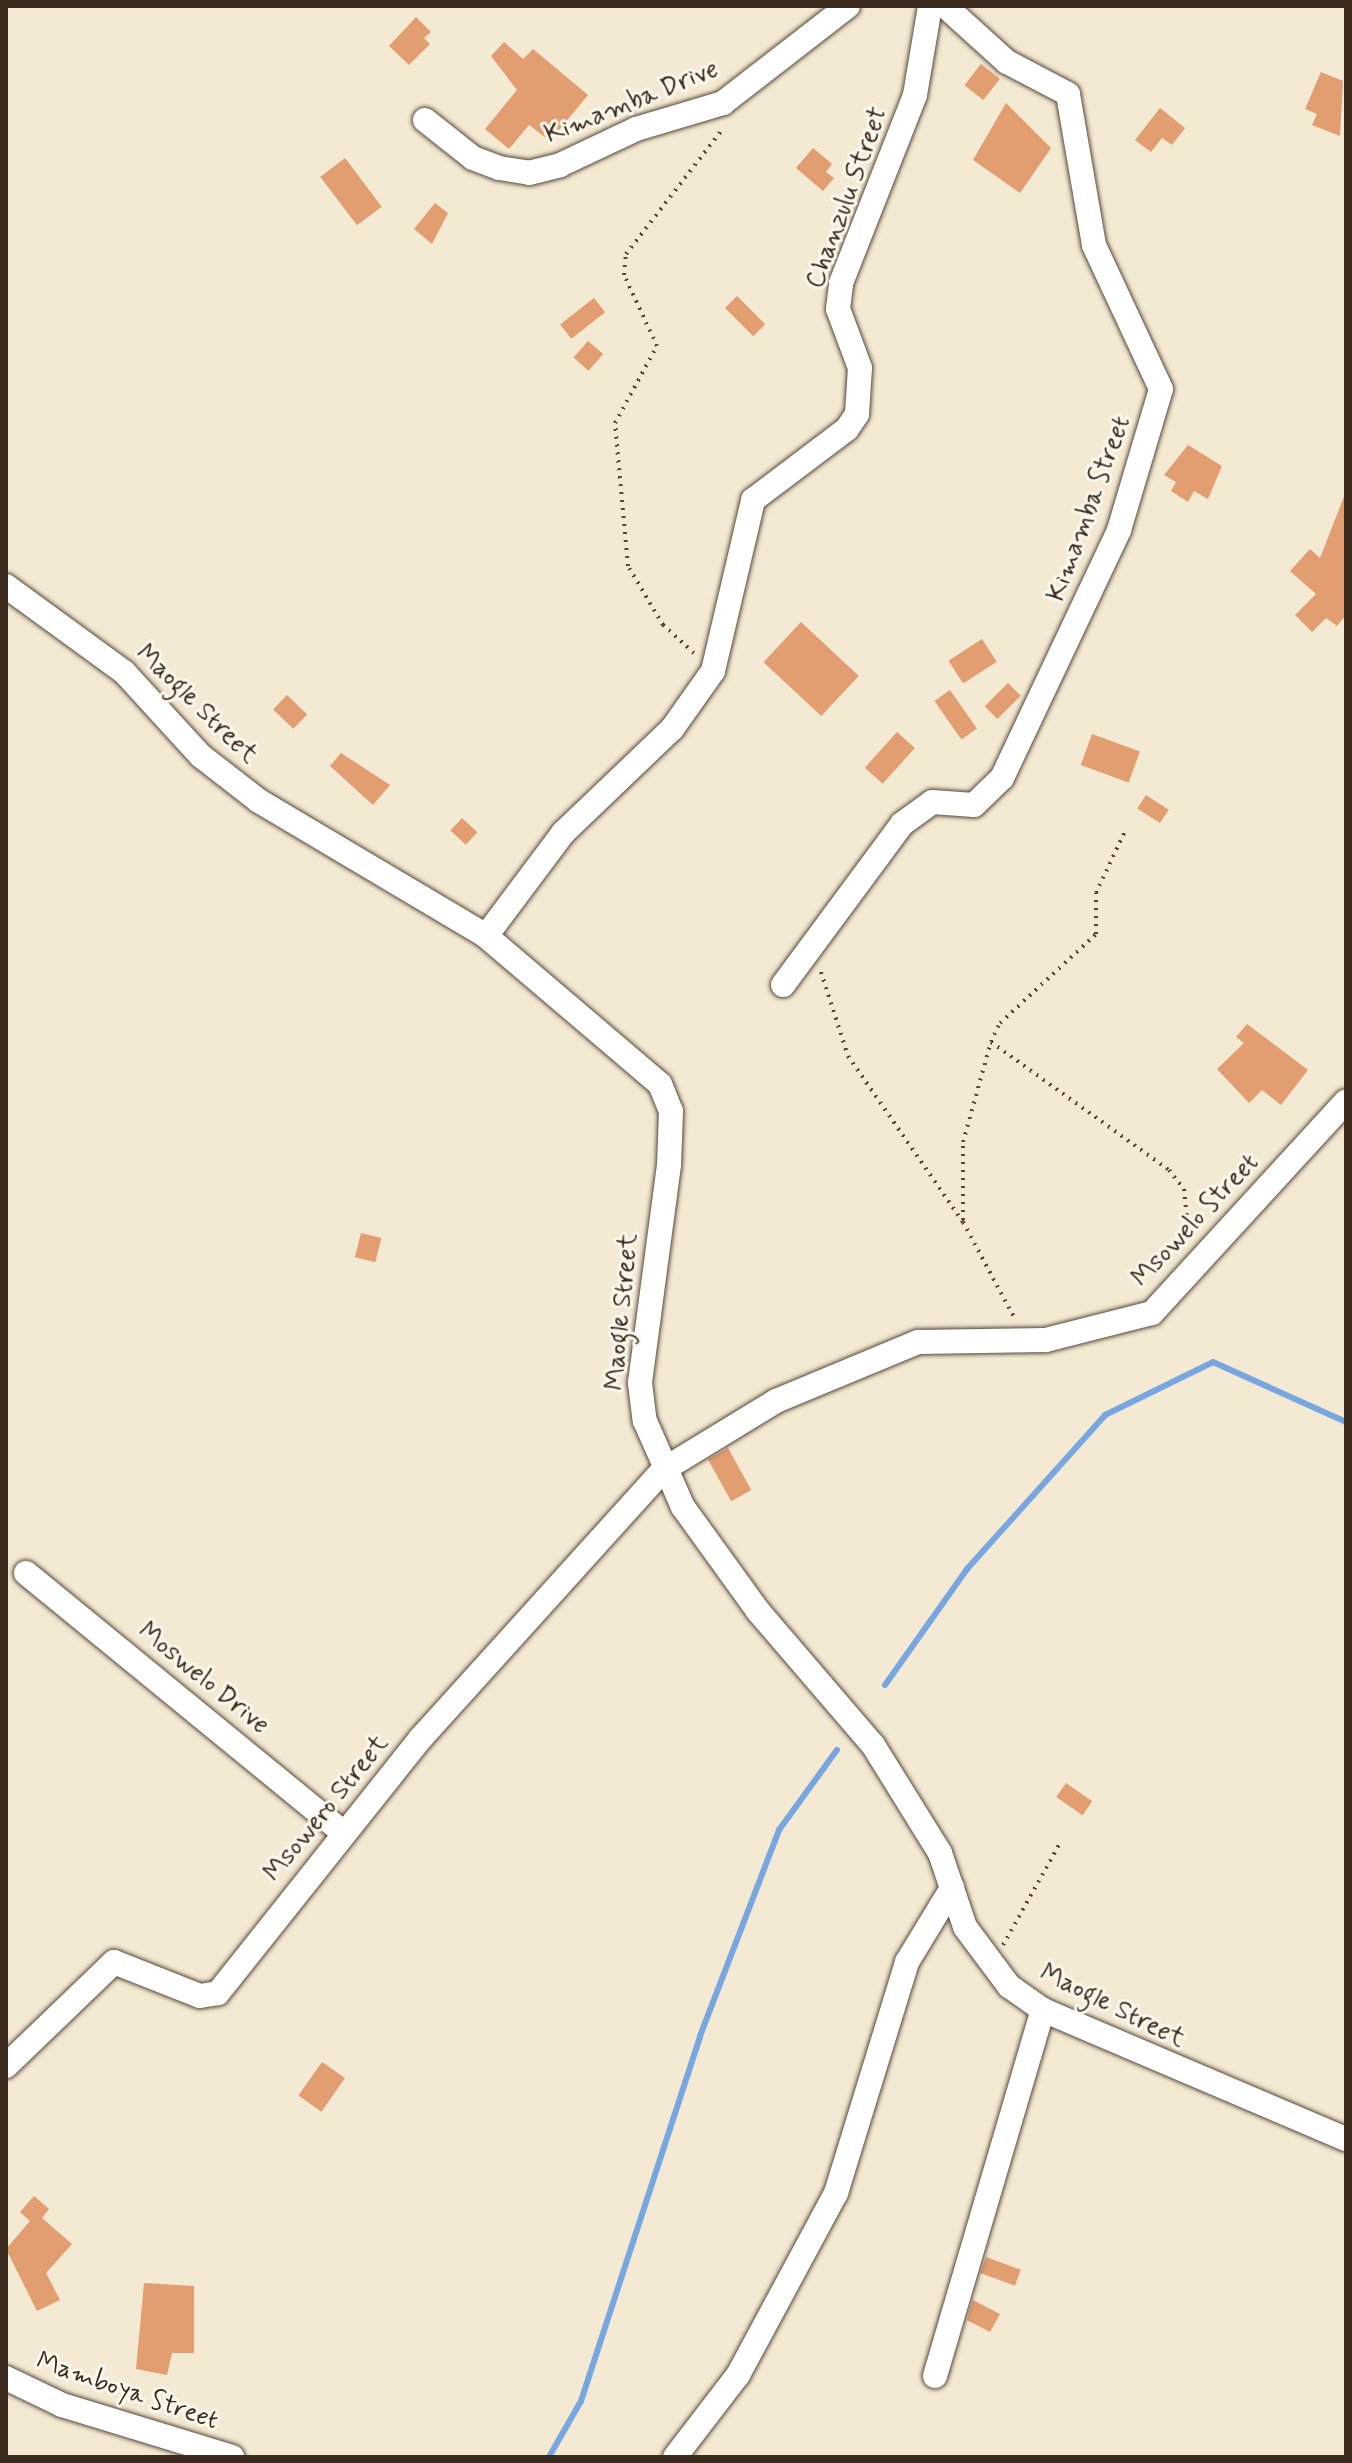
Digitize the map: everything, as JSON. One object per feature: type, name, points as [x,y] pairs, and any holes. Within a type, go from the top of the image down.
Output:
[{"type":"street","name":"Kimamba Drive","points":[[425,120],[473,158],[499,168],[529,173],[560,165],[636,129],[723,103],[848,6]]},
{"type":"street","name":"Chanzulu Street","points":[[486,936],[563,833],[672,729],[713,671],[753,500],[847,429],[857,414],[860,368],[838,309],[841,283],[915,95],[930,6]]},
{"type":"street","name":"Kimamba Street","points":[[783,985],[919,808],[974,805],[1002,778],[1119,530],[1161,389],[1094,245],[1068,94],[1007,62],[945,6]]},
{"type":"street","name":"Maogle Street","points":[[6,586],[124,672],[201,756],[259,801],[486,936],[631,1053],[660,1084],[671,1111],[640,1383],[663,1470],[758,1611],[873,1745],[940,1853],[952,1888],[991,1968],[1043,2010],[1346,2139]]},
{"type":"street","name":"Msowelo Street","points":[[663,1470],[847,1366],[918,1342],[1023,1339],[1140,1318],[1346,1101]]},
{"type":"street","name":"Msowero Street","points":[[6,2066],[114,1962],[200,1996],[218,1993],[342,1832],[663,1470]]},
{"type":"street","name":"Moswelo Drive","points":[[26,1573],[342,1832]]},
{"type":"street","points":[[675,2457],[738,2375],[836,2193],[907,1962],[952,1888]]},
{"type":"street","points":[[935,2376],[1043,2010]]},
{"type":"street","name":"Mamboya Street","points":[[6,2378],[62,2405],[232,2457]]},
{"type":"path","points":[[713,671],[663,625],[628,566],[615,423],[657,346],[624,275],[626,254],[732,117]]},
{"type":"path","points":[[963,1222],[963,1142],[991,1042],[1000,1023],[1096,934],[1096,893],[1125,831]]},
{"type":"path","points":[[821,933],[821,974],[848,1056],[963,1222],[1023,1339]]},
{"type":"path","points":[[991,1042],[1169,1170],[1184,1189],[1190,1267]]},
{"type":"path","points":[[991,1968],[1060,1843]]},
{"type":"building","points":[[416,17],[431,32],[424,38],[430,44],[409,65],[389,46]]},
{"type":"building","points":[[504,42],[523,59],[533,49],[588,95],[550,141],[529,125],[509,149],[485,129],[517,90],[491,56]]},
{"type":"building","points":[[981,64],[1000,79],[983,100],[964,85]]},
{"type":"building","points":[[1321,72],[1343,81],[1340,136],[1312,125],[1317,114],[1305,109]]},
{"type":"building","points":[[1006,103],[1051,148],[1020,193],[973,160]]},
{"type":"building","points":[[1160,108],[1185,128],[1172,145],[1162,138],[1151,152],[1135,140]]},
{"type":"building","points":[[813,148],[832,164],[826,172],[834,178],[823,191],[796,168]]},
{"type":"building","points":[[345,158],[382,207],[357,225],[320,177]]},
{"type":"building","points":[[435,203],[448,213],[432,244],[414,229]]},
{"type":"building","points":[[737,296],[765,324],[753,336],[725,308]]},
{"type":"building","points":[[594,298],[605,312],[571,339],[560,324]]},
{"type":"building","points":[[588,341],[603,354],[589,371],[574,358]]},
{"type":"building","points":[[1188,445],[1222,466],[1208,499],[1194,491],[1188,502],[1171,491],[1176,482],[1164,475]]},
{"type":"building","points":[[1345,494],[1346,615],[1337,626],[1326,618],[1312,632],[1295,615],[1316,594],[1290,571],[1310,549],[1320,558]]},
{"type":"building","points":[[801,622],[859,676],[821,716],[763,662]]},
{"type":"building","points":[[982,639],[997,662],[963,683],[948,661]]},
{"type":"building","points":[[1008,683],[1021,696],[997,719],[985,706]]},
{"type":"building","points":[[950,690],[977,729],[961,739],[934,701]]},
{"type":"building","points":[[287,695],[307,714],[293,729],[273,709]]},
{"type":"building","points":[[897,732],[915,748],[883,784],[865,768]]},
{"type":"building","points":[[1092,734],[1140,751],[1129,782],[1081,765]]},
{"type":"building","points":[[341,753],[390,785],[373,805],[330,766]]},
{"type":"building","points":[[1146,795],[1169,810],[1160,823],[1137,808]]},
{"type":"building","points":[[462,818],[477,832],[466,845],[450,830]]},
{"type":"building","points":[[1247,1024],[1308,1070],[1281,1105],[1262,1090],[1249,1103],[1217,1069],[1244,1043],[1236,1037]]},
{"type":"building","points":[[361,1233],[381,1238],[375,1262],[355,1257]]},
{"type":"building","points":[[728,1448],[751,1490],[731,1501],[708,1459]]},
{"type":"building","points":[[1066,1783],[1092,1801],[1082,1815],[1056,1797]]},
{"type":"building","points":[[322,2062],[345,2078],[321,2112],[298,2096]]},
{"type":"building","points":[[34,2196],[49,2209],[42,2218],[72,2244],[46,2273],[60,2300],[37,2311],[6,2249],[30,2221],[20,2212]]},
{"type":"building","points":[[986,2257],[1021,2270],[1015,2286],[980,2273]]},
{"type":"building","points":[[144,2283],[194,2286],[194,2353],[172,2353],[167,2375],[136,2369]]},
{"type":"building","points":[[973,2300],[1000,2314],[990,2332],[967,2320]]},
{"type":"waterway","points":[[885,1685],[967,1569],[1105,1415],[1213,1362],[1346,1422]]},
{"type":"waterway","points":[[549,2457],[581,2401],[700,2036],[779,1830],[837,1750]]}]
